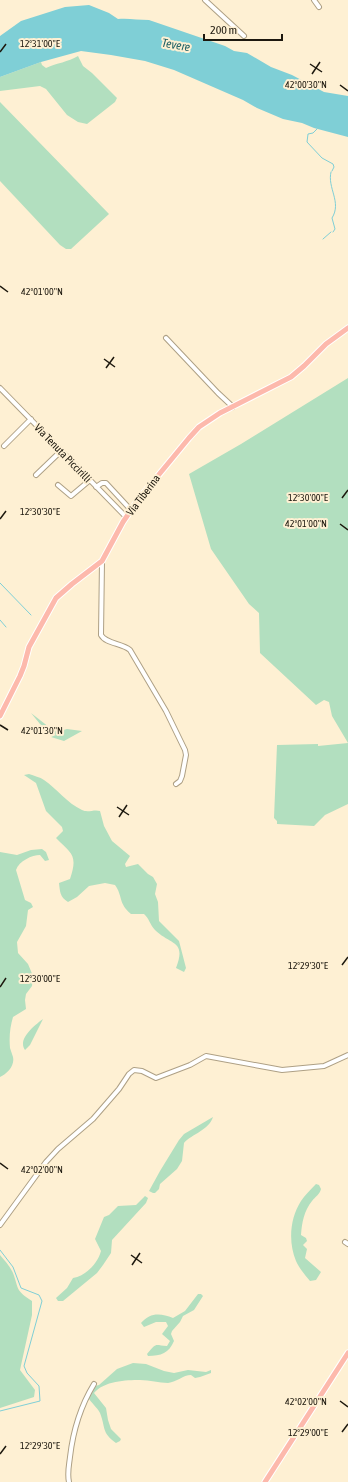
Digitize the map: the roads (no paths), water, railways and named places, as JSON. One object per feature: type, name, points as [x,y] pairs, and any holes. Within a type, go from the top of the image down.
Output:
[{"type":"main road","name":"Via Tiberina","points":[[0,716],[20,676],[29,647],[56,598],[102,560],[126,517],[192,433],[213,418],[291,377],[326,344],[348,328]]},
{"type":"main road","points":[[266,1482],[348,1353]]},
{"type":"street","points":[[206,0],[244,36]]},
{"type":"street","points":[[314,0],[319,7]]},
{"type":"street","points":[[166,338],[233,407]]},
{"type":"street","name":"Via Tenuta Piccirilli","points":[[0,388],[126,517]]},
{"type":"street","points":[[4,446],[30,419]]},
{"type":"street","points":[[36,475],[61,451]]},
{"type":"street","points":[[58,485],[71,496],[90,480]]},
{"type":"street","points":[[96,487],[106,483],[131,510]]},
{"type":"street","points":[[102,560],[101,635],[106,640],[124,646],[130,650],[169,716],[186,753],[182,776],[180,781],[176,784]]},
{"type":"street","points":[[0,1225],[46,1162],[58,1149],[93,1119],[111,1100],[129,1074],[134,1070],[142,1071],[156,1078],[190,1065],[206,1056],[275,1070],[292,1070],[324,1066],[348,1055]]},
{"type":"street","points":[[69,1482],[68,1469],[73,1435],[84,1402],[94,1384]]},
{"type":"water","name":"Tevere","points":[[89,5],[109,13],[118,19],[149,20],[225,46],[234,51],[247,53],[271,67],[292,75],[324,92],[348,96],[348,137],[314,128],[302,123],[283,119],[174,70],[145,61],[111,55],[81,51],[41,62],[0,77],[0,36],[21,21],[65,7]]},
{"type":"waterway","points":[[317,129],[313,133],[308,134],[307,142],[322,158],[333,164],[334,167],[332,171]]},
{"type":"waterway","points":[[331,172],[330,178],[336,206],[332,218],[335,229],[333,232]]},
{"type":"waterway","points":[[323,239],[331,232]]},
{"type":"waterway","points":[[0,583],[31,615]]},
{"type":"waterway","points":[[0,620],[6,627]]},
{"type":"waterway","points":[[0,1250],[13,1267],[21,1288],[39,1295],[42,1301],[24,1366],[27,1373],[39,1386],[40,1401],[0,1411]]}]
